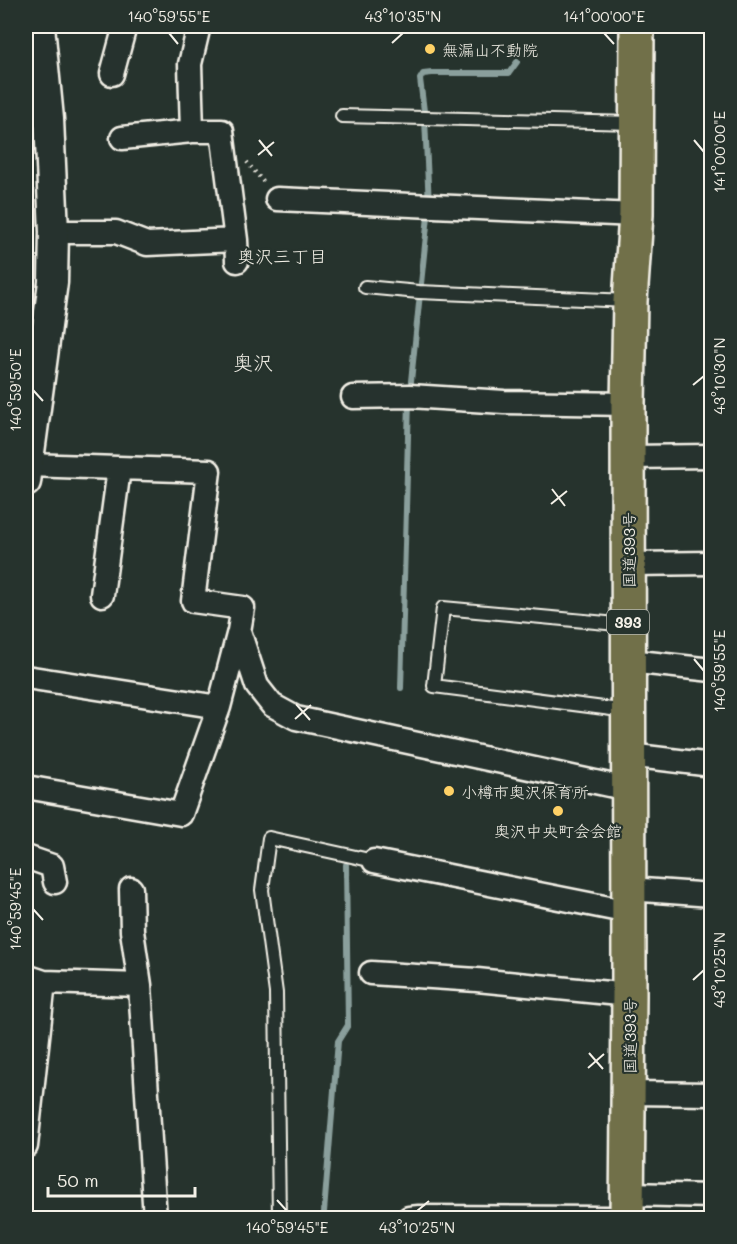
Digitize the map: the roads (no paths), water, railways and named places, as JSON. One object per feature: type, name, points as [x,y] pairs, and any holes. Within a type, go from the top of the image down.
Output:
[{"type":"highway","name":"国道393号","points":[[621,1210],[629,1093],[628,404],[630,301],[636,215],[637,26]]},
{"type":"street","points":[[26,787],[181,814],[219,707],[243,608],[193,602],[209,471],[119,469],[27,474],[53,282],[54,232],[37,116],[40,26]]},
{"type":"street","points":[[112,74],[125,26]]},
{"type":"street","points":[[192,131],[190,64],[199,26]]},
{"type":"street","points":[[54,232],[116,232],[147,244],[237,251],[222,131],[192,131],[122,138]]},
{"type":"street","points":[[277,199],[636,215]]},
{"type":"street","points":[[353,397],[410,396],[504,402],[628,404]]},
{"type":"street","points":[[628,457],[711,456]]},
{"type":"street","points":[[102,595],[119,469]]},
{"type":"street","points":[[629,564],[711,563]]},
{"type":"street","points":[[239,631],[257,686],[272,705],[296,718],[628,789]]},
{"type":"street","points":[[629,662],[711,670]]},
{"type":"street","points":[[26,677],[219,707]]},
{"type":"street","points":[[629,755],[711,765]]},
{"type":"street","points":[[26,857],[52,866],[55,882]]},
{"type":"street","points":[[374,861],[629,901],[711,895]]},
{"type":"street","points":[[130,889],[132,931],[140,985],[155,1218]]},
{"type":"street","points":[[371,973],[477,980],[629,995]]},
{"type":"street","points":[[26,1146],[35,979],[140,985]]},
{"type":"street","points":[[629,1093],[711,1094]]},
{"type":"street","points":[[409,1218],[621,1210],[711,1196]]},
{"type":"lane","points":[[342,116],[635,123]]},
{"type":"lane","points":[[365,287],[419,292],[630,301]]},
{"type":"lane","points":[[628,625],[443,608],[434,686],[628,712]]},
{"type":"lane","points":[[279,1218],[276,993],[262,890],[269,838],[374,861]]},
{"type":"waterway","points":[[410,391],[429,206],[425,119],[420,79],[423,74],[432,73],[509,73],[517,62]]},
{"type":"waterway","points":[[401,688],[409,401]]},
{"type":"waterway","points":[[324,1212],[338,1041],[348,1025],[346,865]]},
{"type":"place","name":"無漏山不動院","points":[[430,49]]},
{"type":"place","name":"小樽市奥沢保育所","points":[[449,791]]},
{"type":"place","name":"奥沢中央町会会館","points":[[558,811]]},
{"type":"district","name":"奥沢三丁目","points":[[282,256]]},
{"type":"district","name":"奥沢","points":[[253,362]]}]
